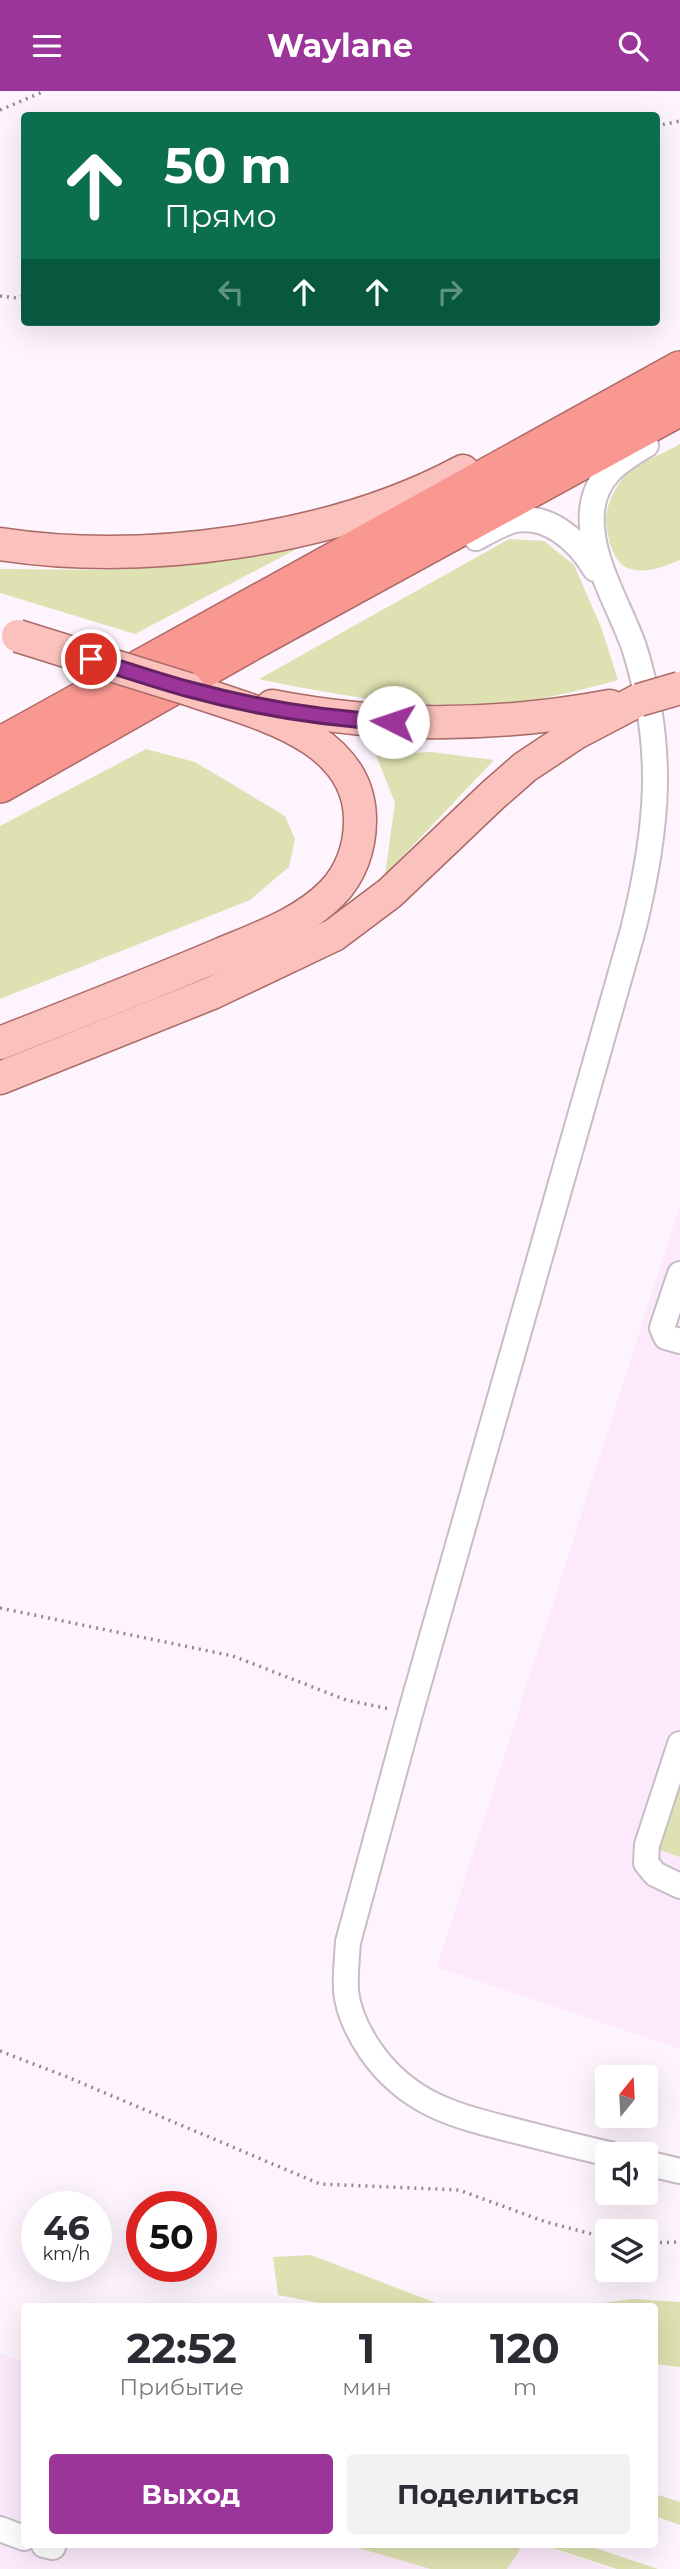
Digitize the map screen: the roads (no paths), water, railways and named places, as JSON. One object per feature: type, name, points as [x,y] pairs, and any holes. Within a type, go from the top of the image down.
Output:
[{"type":"highway","points":[[0,745],[680,370]]},
{"type":"highway","points":[[0,784],[680,407]]},
{"type":"main road","points":[[0,544],[53,550],[158,551],[231,542],[323,523],[435,486],[680,355]]},
{"type":"main road","points":[[9,633],[259,709],[345,718],[409,722],[573,723],[680,688]]},
{"type":"main road","points":[[0,1043],[257,938],[310,911],[341,883],[359,842],[360,816],[354,789],[327,749],[259,709]]},
{"type":"main road","points":[[0,1078],[212,993],[334,935],[390,893],[573,723]]},
{"type":"main road","points":[[0,802],[20,791],[84,736]]},
{"type":"street","points":[[595,2150],[467,2119],[443,2111],[402,2087],[360,2036],[346,1992],[348,1942],[646,878],[655,803],[655,748],[639,664],[593,538],[593,500],[605,474],[622,459],[680,425]]},
{"type":"street","points":[[315,608],[370,594],[496,527],[523,520],[547,524],[574,540],[586,553],[612,596]]},
{"type":"street","points":[[680,1274],[662,1328],[667,1337],[680,1341]]},
{"type":"street","points":[[680,1744],[647,1846],[646,1863],[656,1874],[680,1886]]},
{"type":"street","points":[[658,2166],[680,2171]]},
{"type":"street","points":[[0,2529],[21,2537]]}]
